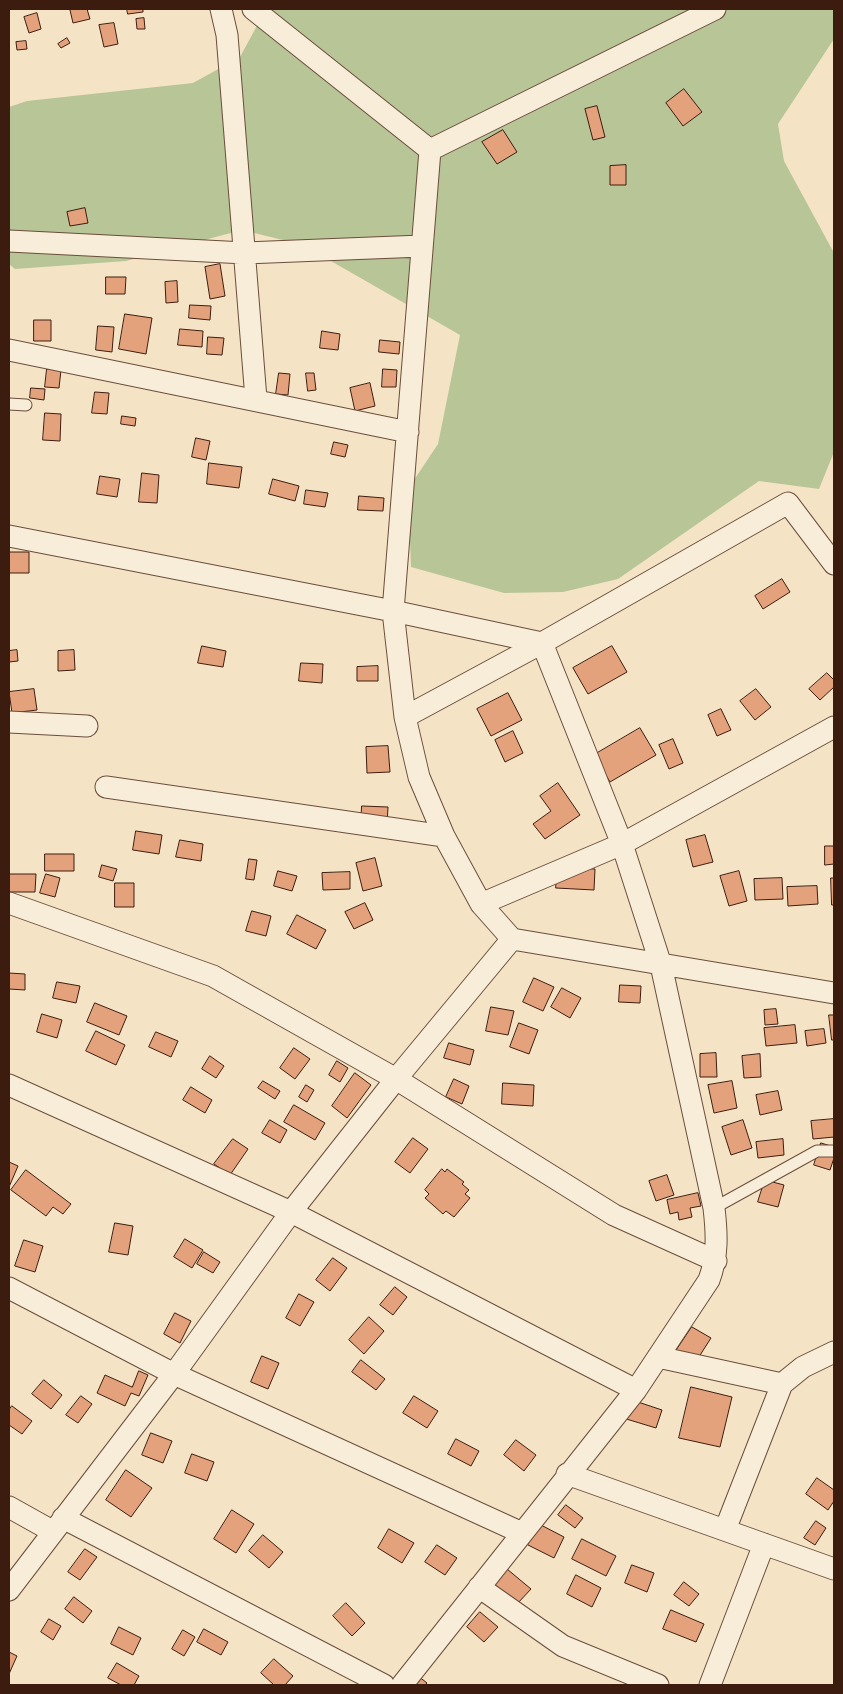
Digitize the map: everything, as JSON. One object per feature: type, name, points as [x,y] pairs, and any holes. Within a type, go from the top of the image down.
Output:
[{"type":"street","points":[[221,9],[227,35],[256,399]]},
{"type":"street","points":[[253,9],[430,150]]},
{"type":"street","points":[[430,150],[716,9]]},
{"type":"street","points":[[430,150],[392,611],[405,717],[419,776],[444,836],[481,904],[512,939],[834,993]]},
{"type":"street","points":[[9,241],[245,253],[422,246]]},
{"type":"street","points":[[9,350],[256,399],[408,432]]},
{"type":"street","points":[[405,717],[542,643],[788,503],[834,564]]},
{"type":"street","points":[[9,536],[392,611],[542,643]]},
{"type":"street","points":[[402,1685],[567,1474],[636,1390],[709,1280],[716,1260],[717,1230],[714,1208],[661,965],[622,844],[542,643]]},
{"type":"street","points":[[9,722],[87,726]]},
{"type":"street","points":[[481,904],[622,844],[834,727]]},
{"type":"street","points":[[106,788],[444,836]]},
{"type":"street","points":[[9,903],[213,976],[396,1079],[614,1215],[716,1260]]},
{"type":"street","points":[[9,1590],[174,1374],[291,1212],[396,1079],[512,939]]},
{"type":"street","points":[[9,1085],[291,1212],[636,1390]]},
{"type":"street","points":[[9,1288],[174,1374],[522,1533]]},
{"type":"street","points":[[725,1530],[782,1384],[803,1367],[834,1352]]},
{"type":"street","points":[[658,1357],[782,1384]]},
{"type":"street","points":[[567,1474],[834,1569]]},
{"type":"street","points":[[9,1507],[58,1525],[384,1685]]},
{"type":"street","points":[[710,1685],[764,1544]]},
{"type":"street","points":[[479,1587],[563,1646],[658,1685]]},
{"type":"lane","points":[[9,404],[26,405]]},
{"type":"lane","points":[[714,1208],[817,1151],[834,1151]]},
{"type":"green space","points":[[266,9],[834,9],[834,39],[778,124],[784,161],[834,253],[834,452],[819,489],[759,481],[618,579],[563,592],[504,593],[411,567],[408,489],[438,444],[460,335],[303,245],[242,230],[126,261],[15,269],[9,264],[9,107],[27,101],[193,83],[240,57]]},
{"type":"building","points":[[87,9],[90,19],[73,23],[70,10]]},
{"type":"building","points":[[127,9],[143,9],[143,12],[128,14]]},
{"type":"building","points":[[37,13],[41,29],[29,33],[24,17]]},
{"type":"building","points":[[144,18],[145,29],[137,29],[136,19]]},
{"type":"building","points":[[114,23],[118,44],[104,47],[99,25]]},
{"type":"building","points":[[67,38],[70,43],[61,48],[58,44]]},
{"type":"building","points":[[26,41],[27,49],[17,50],[16,42]]},
{"type":"building","points":[[684,89],[702,112],[683,126],[666,103]]},
{"type":"building","points":[[597,106],[605,137],[593,140],[585,109]]},
{"type":"building","points":[[503,130],[517,152],[497,164],[482,142]]},
{"type":"building","points":[[626,165],[626,185],[610,185],[610,166]]},
{"type":"building","points":[[85,208],[88,223],[70,226],[67,212]]},
{"type":"building","points":[[220,264],[225,296],[210,299],[205,267]]},
{"type":"building","points":[[106,277],[126,277],[125,294],[106,294]]},
{"type":"building","points":[[177,281],[178,302],[166,303],[165,282]]},
{"type":"building","points":[[190,305],[211,306],[210,320],[189,318]]},
{"type":"building","points":[[125,314],[152,318],[146,354],[119,349]]},
{"type":"building","points":[[34,320],[51,320],[51,341],[34,341]]},
{"type":"building","points":[[98,326],[114,327],[112,352],[96,350]]},
{"type":"building","points":[[180,329],[203,331],[202,347],[178,345]]},
{"type":"building","points":[[322,331],[340,334],[338,350],[320,348]]},
{"type":"building","points":[[208,337],[224,338],[222,355],[207,354]]},
{"type":"building","points":[[380,340],[400,342],[399,354],[379,352]]},
{"type":"building","points":[[47,369],[61,370],[59,388],[45,387]]},
{"type":"building","points":[[383,369],[397,370],[396,387],[382,387]]},
{"type":"building","points":[[279,373],[290,374],[288,395],[276,394]]},
{"type":"building","points":[[306,373],[314,373],[316,390],[308,391]]},
{"type":"building","points":[[370,383],[375,406],[355,411],[350,388]]},
{"type":"building","points":[[31,388],[45,389],[44,400],[30,398]]},
{"type":"building","points":[[95,392],[109,393],[107,414],[92,413]]},
{"type":"building","points":[[45,413],[61,414],[60,441],[43,440]]},
{"type":"building","points":[[122,416],[136,418],[135,426],[121,424]]},
{"type":"building","points":[[196,438],[210,441],[206,460],[192,457]]},
{"type":"building","points":[[334,442],[348,445],[345,457],[331,454]]},
{"type":"building","points":[[209,463],[242,467],[239,488],[207,484]]},
{"type":"building","points":[[142,473],[159,475],[157,503],[139,502]]},
{"type":"building","points":[[100,476],[120,479],[117,497],[97,494]]},
{"type":"building","points":[[273,479],[299,486],[295,501],[269,494]]},
{"type":"building","points":[[306,490],[328,493],[325,507],[304,504]]},
{"type":"building","points":[[359,496],[384,498],[383,511],[358,510]]},
{"type":"building","points":[[9,552],[29,552],[29,573],[9,573]]},
{"type":"building","points":[[782,579],[790,592],[763,609],[755,596]]},
{"type":"building","points":[[202,646],[226,651],[223,667],[198,663]]},
{"type":"building","points":[[612,646],[627,672],[588,694],[573,668]]},
{"type":"building","points":[[17,650],[18,661],[9,662],[9,651]]},
{"type":"building","points":[[74,650],[75,670],[58,671],[58,651]]},
{"type":"building","points":[[301,663],[323,664],[322,683],[299,681]]},
{"type":"building","points":[[378,666],[378,681],[357,681],[357,667]]},
{"type":"building","points":[[827,673],[834,680],[834,687],[820,700],[809,689]]},
{"type":"building","points":[[34,689],[37,710],[12,713],[9,692]]},
{"type":"building","points":[[756,689],[771,707],[755,720],[740,701]]},
{"type":"building","points":[[508,693],[522,720],[491,736],[477,709]]},
{"type":"building","points":[[721,709],[731,730],[717,736],[708,715]]},
{"type":"building","points":[[640,728],[656,755],[610,782],[594,755]]},
{"type":"building","points":[[513,731],[523,753],[505,762],[495,740]]},
{"type":"building","points":[[673,739],[683,763],[669,769],[659,745]]},
{"type":"building","points":[[388,746],[390,772],[367,773],[366,747]]},
{"type":"building","points":[[558,783],[580,815],[545,839],[533,824],[551,811],[540,796]]},
{"type":"building","points":[[362,806],[388,807],[387,825],[361,824]]},
{"type":"building","points":[[136,831],[162,835],[159,854],[133,850]]},
{"type":"building","points":[[705,835],[713,862],[693,867],[686,840]]},
{"type":"building","points":[[180,840],[203,844],[201,861],[176,857]]},
{"type":"building","points":[[825,846],[834,846],[834,864],[825,865]]},
{"type":"building","points":[[45,854],[74,854],[74,871],[45,871]]},
{"type":"building","points":[[375,858],[382,886],[363,891],[356,863]]},
{"type":"building","points":[[249,859],[257,860],[254,880],[246,879]]},
{"type":"building","points":[[102,865],[117,869],[113,881],[99,877]]},
{"type":"building","points":[[558,867],[595,869],[594,890],[556,888]]},
{"type":"building","points":[[278,871],[297,876],[292,891],[274,886]]},
{"type":"building","points":[[739,871],[747,901],[729,906],[720,876]]},
{"type":"building","points":[[350,872],[350,889],[323,890],[322,873]]},
{"type":"building","points":[[9,874],[36,874],[35,892],[9,892]]},
{"type":"building","points":[[46,874],[60,878],[55,897],[40,893]]},
{"type":"building","points":[[782,878],[783,899],[755,900],[754,879]]},
{"type":"building","points":[[831,878],[834,878],[834,905],[832,905]]},
{"type":"building","points":[[115,883],[134,883],[134,907],[115,907]]},
{"type":"building","points":[[817,886],[818,904],[788,906],[787,887]]},
{"type":"building","points":[[365,903],[373,920],[354,929],[345,912]]},
{"type":"building","points":[[252,911],[271,916],[266,936],[246,931]]},
{"type":"building","points":[[297,915],[326,930],[316,949],[287,934]]},
{"type":"building","points":[[9,973],[25,974],[25,990],[9,989]]},
{"type":"building","points":[[534,978],[554,987],[543,1011],[523,1002]]},
{"type":"building","points":[[57,982],[80,986],[76,1003],[53,998]]},
{"type":"building","points":[[620,985],[641,986],[640,1003],[619,1002]]},
{"type":"building","points":[[562,988],[581,998],[570,1018],[551,1007]]},
{"type":"building","points":[[95,1003],[127,1016],[119,1035],[87,1022]]},
{"type":"building","points":[[491,1007],[514,1011],[508,1035],[486,1031]]},
{"type":"building","points":[[776,1009],[778,1024],[765,1025],[764,1010]]},
{"type":"building","points":[[42,1014],[62,1020],[57,1038],[37,1032]]},
{"type":"building","points":[[829,1015],[834,1015],[834,1040],[832,1040]]},
{"type":"building","points":[[519,1023],[538,1030],[529,1054],[510,1047]]},
{"type":"building","points":[[795,1025],[797,1043],[766,1046],[764,1028]]},
{"type":"building","points":[[824,1029],[826,1043],[807,1046],[805,1031]]},
{"type":"building","points":[[96,1031],[125,1045],[116,1065],[86,1051]]},
{"type":"building","points":[[156,1032],[178,1041],[171,1057],[149,1047]]},
{"type":"building","points":[[449,1043],[474,1050],[470,1065],[444,1058]]},
{"type":"building","points":[[294,1048],[310,1059],[295,1079],[280,1068]]},
{"type":"building","points":[[716,1053],[717,1077],[700,1077],[700,1054]]},
{"type":"building","points":[[760,1054],[761,1077],[744,1078],[742,1056]]},
{"type":"building","points":[[210,1056],[224,1066],[216,1078],[202,1069]]},
{"type":"building","points":[[337,1061],[348,1068],[340,1082],[329,1075]]},
{"type":"building","points":[[355,1073],[371,1085],[347,1118],[332,1106]]},
{"type":"building","points":[[454,1079],[469,1086],[462,1104],[446,1097]]},
{"type":"building","points":[[263,1081],[280,1091],[275,1099],[258,1088]]},
{"type":"building","points":[[732,1081],[737,1108],[714,1113],[708,1085]]},
{"type":"building","points":[[503,1083],[534,1085],[533,1106],[502,1104]]},
{"type":"building","points":[[306,1085],[314,1090],[307,1102],[299,1097]]},
{"type":"building","points":[[191,1087],[212,1100],[205,1113],[183,1100]]},
{"type":"building","points":[[778,1091],[782,1110],[760,1115],[756,1095]]},
{"type":"building","points":[[294,1105],[325,1123],[315,1140],[284,1122]]},
{"type":"building","points":[[834,1119],[834,1137],[813,1139],[811,1121]]},
{"type":"building","points":[[270,1120],[287,1130],[280,1143],[262,1133]]},
{"type":"building","points":[[743,1120],[752,1148],[731,1155],[722,1127]]},
{"type":"building","points":[[413,1138],[428,1149],[410,1173],[395,1162]]},
{"type":"building","points":[[233,1139],[248,1149],[230,1175],[214,1164]]},
{"type":"building","points":[[783,1139],[784,1155],[758,1158],[756,1142]]},
{"type":"building","points":[[821,1143],[834,1147],[834,1158],[830,1170],[814,1165]]},
{"type":"building","points":[[9,1162],[18,1166],[9,1187]]},
{"type":"building","points":[[442,1169],[445,1172],[447,1169],[464,1182],[462,1184],[469,1190],[465,1194],[470,1198],[454,1217],[446,1211],[443,1214],[425,1198],[429,1194],[425,1190]]},
{"type":"building","points":[[26,1170],[71,1204],[63,1214],[53,1207],[46,1216],[11,1190]]},
{"type":"building","points":[[667,1175],[674,1195],[656,1201],[649,1181]]},
{"type":"building","points":[[765,1180],[784,1185],[778,1207],[758,1202]]},
{"type":"building","points":[[698,1193],[701,1206],[690,1208],[692,1217],[679,1220],[678,1212],[670,1214],[667,1200]]},
{"type":"building","points":[[115,1223],[133,1226],[128,1255],[109,1252]]},
{"type":"building","points":[[185,1239],[203,1250],[192,1268],[174,1257]]},
{"type":"building","points":[[24,1240],[43,1246],[35,1272],[15,1266]]},
{"type":"building","points":[[204,1252],[220,1262],[213,1273],[197,1264]]},
{"type":"building","points":[[333,1258],[347,1268],[330,1291],[316,1280]]},
{"type":"building","points":[[395,1287],[407,1297],[393,1315],[380,1305]]},
{"type":"building","points":[[299,1294],[314,1302],[300,1326],[286,1318]]},
{"type":"building","points":[[175,1313],[191,1321],[180,1343],[164,1334]]},
{"type":"building","points":[[369,1317],[384,1331],[364,1354],[349,1340]]},
{"type":"building","points":[[692,1327],[711,1338],[695,1363],[676,1351]]},
{"type":"building","points":[[262,1356],[279,1363],[268,1389],[251,1382]]},
{"type":"building","points":[[361,1360],[385,1379],[376,1390],[352,1372]]},
{"type":"building","points":[[139,1371],[148,1375],[139,1396],[131,1393],[125,1406],[97,1393],[105,1375],[132,1387]]},
{"type":"building","points":[[44,1380],[62,1395],[51,1409],[32,1394]]},
{"type":"building","points":[[691,1387],[732,1397],[720,1447],[679,1438]]},
{"type":"building","points":[[81,1396],[92,1404],[78,1423],[66,1415]]},
{"type":"building","points":[[414,1396],[438,1411],[427,1428],[403,1413]]},
{"type":"building","points":[[629,1399],[662,1410],[656,1428],[623,1418]]},
{"type":"building","points":[[12,1406],[32,1421],[22,1434],[9,1425],[9,1410]]},
{"type":"building","points":[[151,1433],[172,1441],[163,1463],[142,1455]]},
{"type":"building","points":[[456,1439],[479,1451],[471,1466],[448,1454]]},
{"type":"building","points":[[516,1440],[536,1455],[524,1471],[504,1455]]},
{"type":"building","points":[[192,1454],[214,1462],[207,1481],[185,1473]]},
{"type":"building","points":[[126,1470],[152,1488],[131,1517],[106,1500]]},
{"type":"building","points":[[817,1478],[834,1490],[834,1501],[828,1510],[806,1494]]},
{"type":"building","points":[[566,1505],[583,1518],[575,1528],[558,1515]]},
{"type":"building","points":[[232,1510],[254,1524],[236,1553],[214,1539]]},
{"type":"building","points":[[816,1521],[826,1528],[815,1545],[804,1538]]},
{"type":"building","points":[[539,1524],[564,1537],[554,1558],[528,1545]]},
{"type":"building","points":[[389,1529],[414,1543],[402,1563],[378,1548]]},
{"type":"building","points":[[263,1535],[283,1552],[269,1568],[249,1551]]},
{"type":"building","points":[[582,1539],[616,1556],[606,1576],[572,1559]]},
{"type":"building","points":[[437,1545],[457,1558],[445,1575],[425,1562]]},
{"type":"building","points":[[85,1549],[97,1557],[80,1580],[68,1572]]},
{"type":"building","points":[[632,1565],[654,1573],[647,1592],[625,1583]]},
{"type":"building","points":[[507,1569],[531,1589],[517,1604],[494,1584]]},
{"type":"building","points":[[576,1575],[601,1588],[592,1607],[567,1594]]},
{"type":"building","points":[[684,1582],[699,1594],[689,1606],[674,1595]]},
{"type":"building","points":[[74,1597],[92,1611],[83,1623],[65,1609]]},
{"type":"building","points":[[346,1603],[365,1623],[352,1636],[333,1616]]},
{"type":"building","points":[[671,1610],[704,1624],[696,1642],[663,1629]]},
{"type":"building","points":[[480,1612],[498,1627],[484,1642],[467,1627]]},
{"type":"building","points":[[49,1619],[61,1626],[53,1640],[41,1632]]},
{"type":"building","points":[[119,1627],[141,1638],[133,1655],[111,1644]]},
{"type":"building","points":[[204,1629],[228,1642],[221,1655],[197,1642]]},
{"type":"building","points":[[183,1630],[195,1637],[184,1656],[172,1649]]},
{"type":"building","points":[[9,1652],[17,1656],[9,1674]]},
{"type":"building","points":[[274,1659],[293,1676],[285,1685],[274,1685],[261,1673]]},
{"type":"building","points":[[117,1663],[139,1676],[134,1685],[121,1685],[108,1678]]},
{"type":"building","points":[[413,1672],[427,1683],[425,1685],[401,1685]]}]
